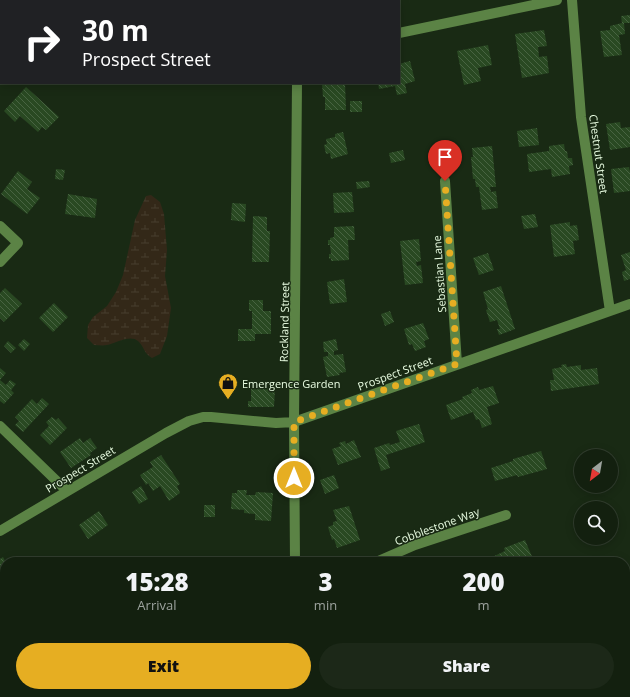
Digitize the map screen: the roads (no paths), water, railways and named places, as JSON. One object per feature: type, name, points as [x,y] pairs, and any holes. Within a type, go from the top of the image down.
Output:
[{"type":"street","points":[[400,33],[557,0]]},
{"type":"street","name":"Chestnut Street","points":[[572,0],[581,117],[610,311]]},
{"type":"street","name":"Rockland Street","points":[[295,557],[294,422],[297,84]]},
{"type":"street","name":"Sebastian Lane","points":[[445,181],[457,364]]},
{"type":"street","points":[[0,226],[18,243],[0,262]]},
{"type":"street","name":"Prospect Street","points":[[0,531],[166,433],[196,418],[211,417],[276,423],[294,422],[630,304]]},
{"type":"street","points":[[0,426],[67,491]]},
{"type":"street","name":"Cobblestone Way","points":[[387,557],[415,545],[506,514]]},
{"type":"place","name":"Emergence Garden","points":[[228,400]]}]
